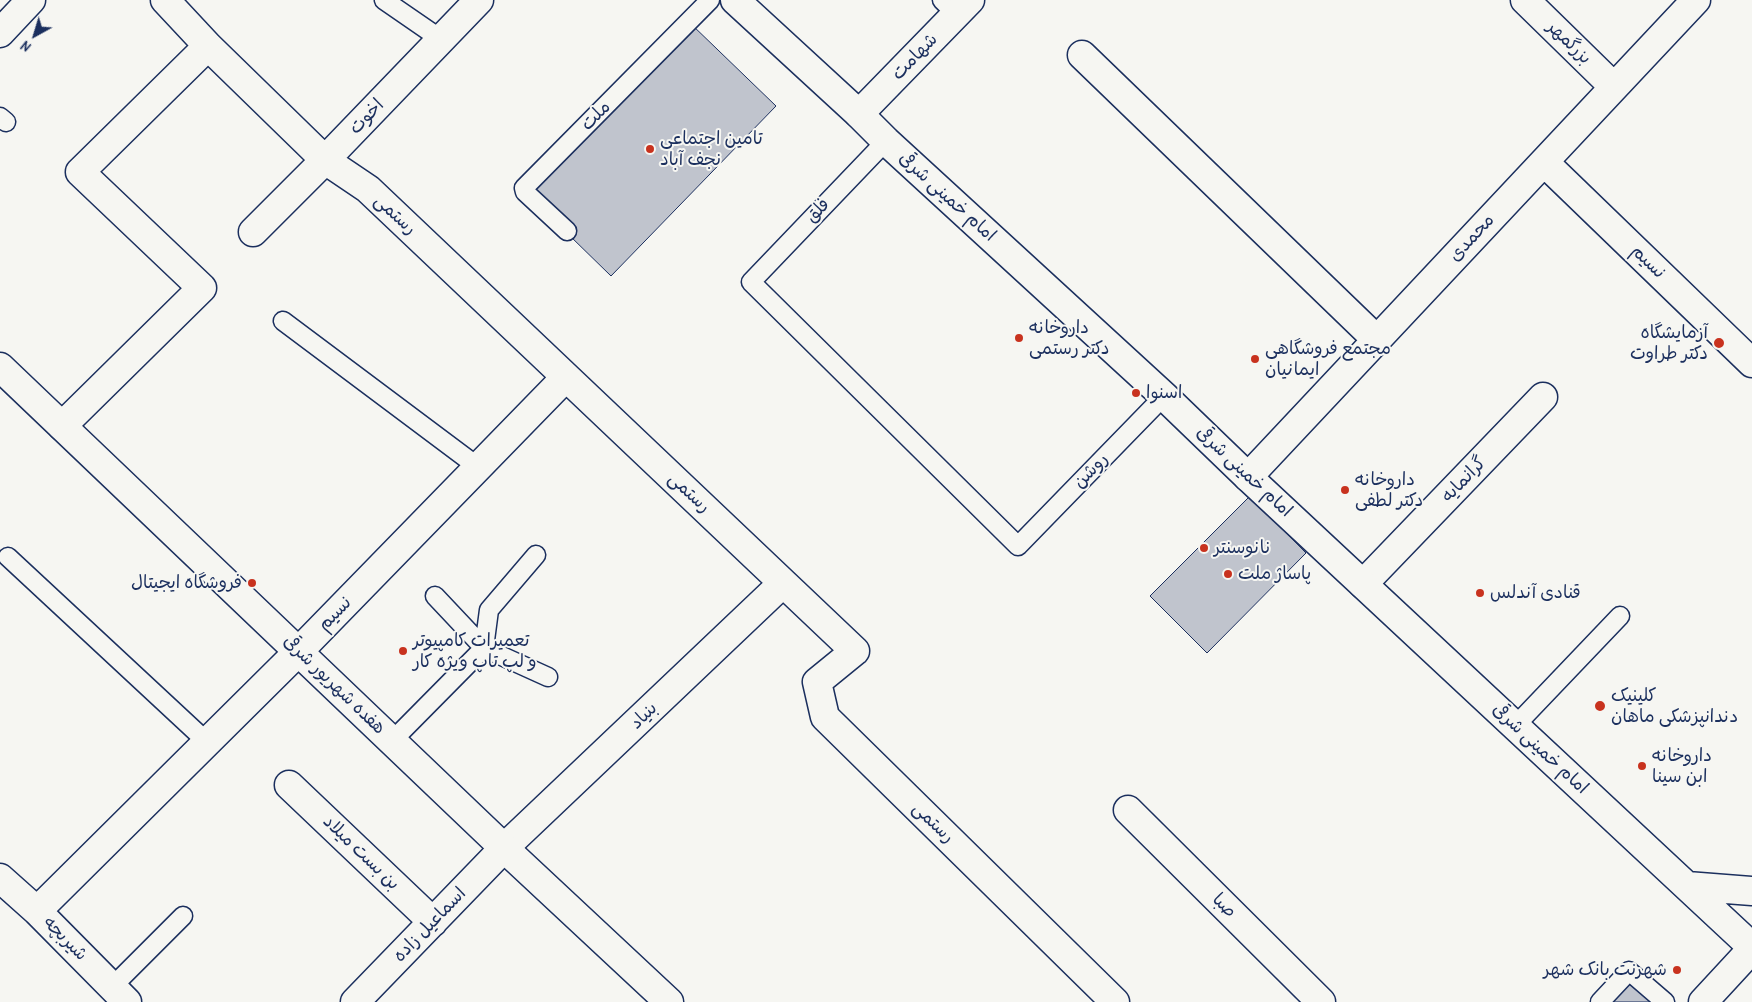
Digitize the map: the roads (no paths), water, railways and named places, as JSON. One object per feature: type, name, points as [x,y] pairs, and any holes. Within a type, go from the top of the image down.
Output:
[{"type":"street","points":[[0,33],[30,0]]},
{"type":"street","name":"رستمی","points":[[164,0],[208,46],[325,160],[368,189],[855,651],[817,682],[825,717],[1115,1002]]},
{"type":"street","name":"اخوت","points":[[252,232],[325,160],[479,0]]},
{"type":"street","name":"امام خمینی شرقی","points":[[735,0],[1164,396],[1248,477],[1752,948]]},
{"type":"street","name":"بزرگمهر","points":[[1524,0],[1614,87]]},
{"type":"street","name":"محمدی","points":[[1248,477],[1696,0]]},
{"type":"street","name":"شهامت","points":[[859,114],[956,5]]},
{"type":"street","points":[[62,426],[202,288],[80,172],[208,46]]},
{"type":"street","points":[[1082,55],[1376,340]]},
{"type":"street","name":"نسیم","points":[[1544,162],[1752,363]]},
{"type":"street","name":"هفده شهریور شرقی","points":[[0,367],[504,848],[669,1002]]},
{"type":"street","name":"نسیم","points":[[37,911],[299,651],[566,377]]},
{"type":"street","name":"گرانمایه","points":[[1363,584],[1544,397]]},
{"type":"street","name":"بنیاد","points":[[504,848],[783,583]]},
{"type":"street","name":"بن بست میلاد","points":[[289,784],[433,922]]},
{"type":"street","name":"صبا","points":[[1128,810],[1321,1002]]},
{"type":"street","name":"اسماعیل زاده","points":[[355,1002],[504,848]]},
{"type":"street","name":"شیربچه","points":[[0,878],[37,911],[119,994]]},
{"type":"street","points":[[1687,886],[1752,891]]},
{"type":"street","points":[[1703,1002],[1752,948]]},
{"type":"lane","points":[[384,0],[442,40]]},
{"type":"lane","name":"ملت","points":[[567,231],[525,192],[524,188],[710,0]]},
{"type":"lane","name":"فلق","points":[[886,141],[751,282],[1018,546]]},
{"type":"lane","points":[[283,321],[478,467]]},
{"type":"lane","name":"روشن","points":[[1018,546],[1164,396]]},
{"type":"lane","points":[[392,741],[484,648],[488,610],[536,555]]},
{"type":"lane","points":[[8,557],[207,742]]},
{"type":"lane","points":[[435,596],[484,648],[548,677]]},
{"type":"lane","points":[[1515,726],[1620,616]]},
{"type":"lane","points":[[119,994],[183,916]]},
{"type":"lane","points":[[1600,1002],[1629,971],[1664,1002]]},
{"type":"place","name":"تامین اجتماعی نجف آباد","points":[[650,149]]},
{"type":"place","name":"داروخانه دکتر رستمی","points":[[1019,338]]},
{"type":"place","name":"آزمایشگاه دکتر طراوت","points":[[1719,343]]},
{"type":"place","name":"مجتمع فروشگاهی ایمانیان","points":[[1255,359]]},
{"type":"place","name":"اسنوا","points":[[1136,393]]},
{"type":"place","name":"داروخانه دکتر لطفی","points":[[1345,490]]},
{"type":"place","name":"نانوسنتر","points":[[1204,548]]},
{"type":"place","name":"پاساژ ملت","points":[[1228,574]]},
{"type":"place","name":"فروشگاه ایجیتال","points":[[252,583]]},
{"type":"place","name":"قنادی آندلس","points":[[1480,593]]},
{"type":"place","name":"تعمیرات کامپیوتر و لپ تاپ ویژه کار","points":[[403,651]]},
{"type":"place","name":"کلینیک دندانپزشکی ماهان","points":[[1600,706]]},
{"type":"place","name":"داروخانه ابن سینا","points":[[1642,766]]},
{"type":"place","name":"شهرنت بانک شهر","points":[[1677,970]]}]
